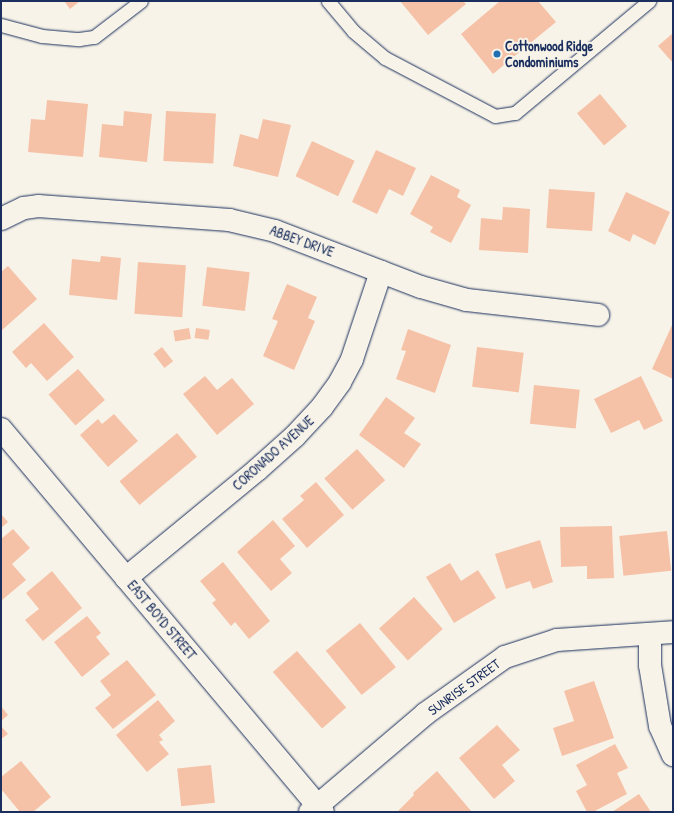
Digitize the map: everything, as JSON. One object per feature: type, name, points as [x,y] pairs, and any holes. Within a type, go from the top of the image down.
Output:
[{"type":"street","name":"ABBEY DRIVE","points":[[1,219],[24,208],[38,206],[229,220],[275,231],[381,272],[467,300],[598,315]]},
{"type":"street","name":"CORONADO AVENUE","points":[[126,578],[263,465],[295,436],[322,408],[340,382],[352,359],[381,272]]},
{"type":"street","name":"EAST BOYD STREET","points":[[1,429],[317,810]]},
{"type":"street","name":"SUNRISE STREET","points":[[317,810],[425,714],[505,657],[557,640],[673,632]]},
{"type":"street","points":[[650,634],[650,665],[660,726],[673,755]]},
{"type":"lane","points":[[1,25],[42,36],[79,39],[94,37],[141,1]]},
{"type":"lane","points":[[328,1],[353,31],[385,58],[495,116],[515,114],[649,1]]},
{"type":"building","points":[[64,1],[80,1],[70,9]]},
{"type":"building","points":[[400,1],[463,1],[466,4],[428,35]]},
{"type":"building","name":"Cottonwood Ridge Condominiums","points":[[500,1],[538,1],[556,22],[493,74],[461,34]]},
{"type":"building","points":[[673,33],[673,63],[658,46]]},
{"type":"building","name":"Cottonwood Ridge Condominiums","points":[[600,94],[627,126],[604,145],[577,113]]},
{"type":"building","points":[[47,100],[88,104],[83,157],[28,152],[31,119],[45,120]]},
{"type":"building","points":[[124,111],[152,114],[147,162],[99,157],[102,124],[123,126]]},
{"type":"building","points":[[166,111],[216,114],[213,164],[163,161]]},
{"type":"building","points":[[263,119],[291,125],[278,177],[233,166],[240,134],[258,139]]},
{"type":"building","points":[[312,141],[355,161],[338,196],[296,176]]},
{"type":"building","points":[[376,150],[416,168],[403,196],[389,189],[377,214],[352,202]]},
{"type":"building","points":[[431,175],[460,190],[457,197],[471,205],[451,243],[430,232],[433,227],[410,214]]},
{"type":"building","points":[[549,189],[595,192],[592,231],[546,228]]},
{"type":"building","points":[[626,192],[670,212],[655,245],[633,234],[630,242],[608,231]]},
{"type":"building","points":[[503,207],[530,209],[528,253],[479,250],[481,218],[502,220]]},
{"type":"building","points":[[101,256],[121,258],[117,300],[69,295],[72,259],[100,262]]},
{"type":"building","points":[[138,262],[186,265],[182,317],[134,314]]},
{"type":"building","points":[[8,266],[37,299],[1,331],[1,272]]},
{"type":"building","points":[[207,267],[250,272],[245,311],[202,306]]},
{"type":"building","points":[[287,284],[317,297],[308,318],[315,321],[294,370],[263,356],[278,321],[272,319]]},
{"type":"building","points":[[44,323],[74,357],[47,381],[31,363],[26,368],[12,352]]},
{"type":"building","points":[[673,323],[673,379],[652,369]]},
{"type":"building","points":[[189,328],[191,339],[175,342],[173,331]]},
{"type":"building","points":[[196,328],[210,330],[208,340],[195,338]]},
{"type":"building","points":[[408,329],[451,345],[435,393],[396,379],[406,351],[401,350]]},
{"type":"building","points":[[162,347],[173,361],[164,368],[153,354]]},
{"type":"building","points":[[477,347],[524,353],[519,392],[472,387]]},
{"type":"building","points":[[78,369],[105,400],[75,426],[49,395]]},
{"type":"building","points":[[205,376],[217,390],[232,378],[254,404],[217,435],[183,394]]},
{"type":"building","points":[[641,376],[663,421],[644,430],[639,420],[611,433],[594,399]]},
{"type":"building","points":[[534,385],[580,390],[576,429],[530,424]]},
{"type":"building","points":[[386,397],[415,418],[404,433],[421,444],[404,468],[359,435]]},
{"type":"building","points":[[114,414],[138,441],[108,467],[80,435],[98,419],[102,424]]},
{"type":"building","points":[[177,433],[197,457],[139,505],[120,481]]},
{"type":"building","points":[[357,449],[385,480],[352,510],[324,478]]},
{"type":"building","points":[[316,482],[344,515],[307,548],[282,519],[304,500],[300,496]]},
{"type":"building","points":[[1,514],[8,522],[1,528]]},
{"type":"building","points":[[273,520],[295,546],[280,559],[292,573],[271,591],[237,552]]},
{"type":"building","points":[[612,526],[614,578],[587,579],[587,566],[561,567],[560,527]]},
{"type":"building","points":[[13,529],[30,548],[12,564],[26,580],[2,600],[1,539]]},
{"type":"building","points":[[667,531],[671,571],[623,576],[619,536]]},
{"type":"building","points":[[540,540],[553,582],[533,589],[530,581],[506,589],[495,554]]},
{"type":"building","points":[[223,562],[270,621],[249,639],[235,622],[231,626],[212,603],[216,600],[200,581]]},
{"type":"building","points":[[450,563],[461,581],[478,570],[496,598],[454,623],[426,577]]},
{"type":"building","points":[[52,571],[82,608],[43,641],[25,620],[39,609],[26,593]]},
{"type":"building","points":[[414,597],[443,629],[408,660],[379,628]]},
{"type":"building","points":[[87,616],[101,633],[96,637],[110,654],[82,677],[54,642]]},
{"type":"building","points":[[360,623],[396,667],[362,695],[326,651]]},
{"type":"building","points":[[297,651],[346,708],[322,729],[273,672]]},
{"type":"building","points":[[127,660],[156,695],[113,729],[95,708],[111,695],[100,681]]},
{"type":"building","points":[[594,681],[614,738],[562,756],[553,728],[574,721],[564,691]]},
{"type":"building","points":[[158,700],[175,721],[159,735],[163,740],[159,742],[169,754],[147,772],[116,735]]},
{"type":"building","points":[[1,706],[8,715],[1,721]]},
{"type":"building","points":[[497,725],[520,750],[502,765],[515,781],[494,799],[459,758]]},
{"type":"building","points":[[1,726],[8,734],[1,739]]},
{"type":"building","points":[[615,744],[628,768],[617,773],[627,794],[593,812],[587,812],[576,791],[587,785],[576,765]]},
{"type":"building","points":[[21,761],[51,797],[33,812],[20,812],[1,789],[1,777]]},
{"type":"building","points":[[211,765],[215,803],[181,806],[177,769]]},
{"type":"building","points":[[437,771],[472,812],[397,812],[414,795],[413,793]]},
{"type":"building","points":[[639,794],[651,812],[612,812]]},
{"type":"place","name":"Cottonwood Ridge Condominiums","points":[[497,54]]}]
